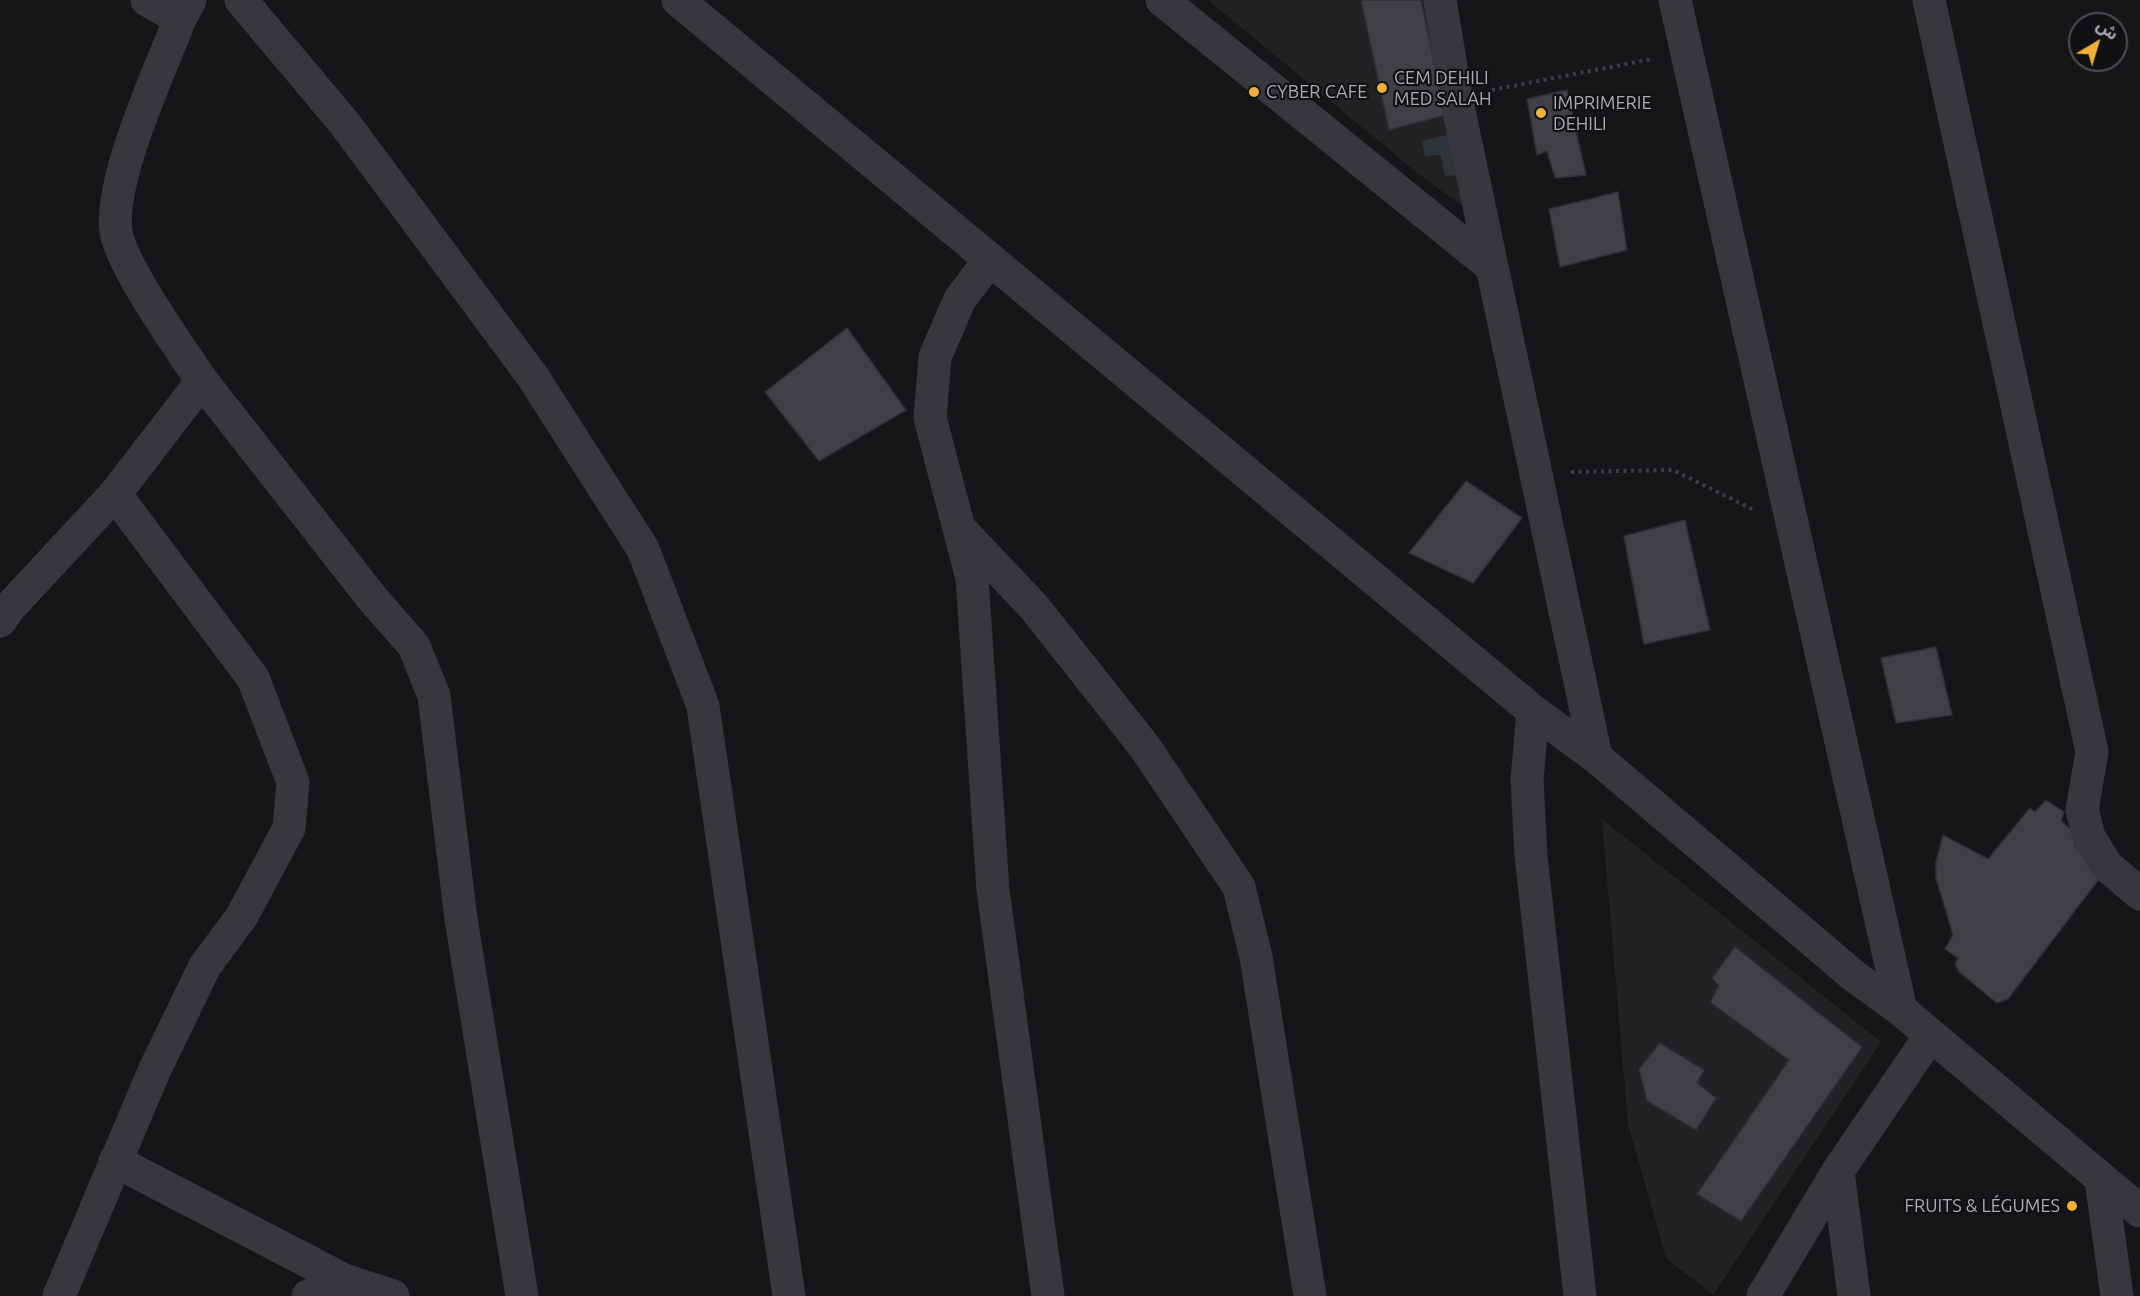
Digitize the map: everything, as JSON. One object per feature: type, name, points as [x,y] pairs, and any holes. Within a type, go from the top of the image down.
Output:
[{"type":"street","points":[[147,0],[185,9],[128,156],[116,209],[116,233],[129,265],[202,381],[372,598],[414,646],[434,696],[461,919],[522,1296]]},
{"type":"street","points":[[241,0],[345,124],[526,368],[643,549],[703,706],[789,1296]]},
{"type":"street","points":[[678,0],[1533,711],[1596,757],[1854,976],[1901,1010],[2140,1211]]},
{"type":"street","points":[[1162,0],[1492,267]]},
{"type":"street","points":[[1440,0],[1456,97],[1596,757]]},
{"type":"street","points":[[1675,0],[1901,1010]]},
{"type":"street","points":[[1929,0],[2092,752],[2082,810],[2089,837],[2107,866],[2140,894]]},
{"type":"street","points":[[990,260],[960,299],[935,357],[930,418],[972,578],[993,890],[1048,1296]]},
{"type":"street","points":[[3,611],[115,494],[202,381]]},
{"type":"street","points":[[59,1296],[155,1069],[205,966],[242,916],[290,828],[293,782],[252,678],[115,494]]},
{"type":"street","points":[[958,527],[1034,607],[1144,746],[1239,887],[1256,957],[1310,1296]]},
{"type":"street","points":[[1533,711],[1527,780],[1531,856],[1543,983],[1580,1296]]},
{"type":"street","points":[[1763,1296],[1838,1171],[1930,1036]]},
{"type":"street","points":[[115,1161],[344,1280],[393,1296]]},
{"type":"street","points":[[1838,1171],[1854,1296]]},
{"type":"street","points":[[2101,1180],[2116,1296]]},
{"type":"street","points":[[308,1296],[344,1280]]},
{"type":"path","points":[[1456,97],[1687,52]]},
{"type":"path","points":[[1536,472],[1673,470],[1794,529]]},
{"type":"shaded area","name":"CEM DEHILI MED SALAH","points":[[1208,0],[1431,0],[1477,216],[1421,176]]},
{"type":"shaded area","points":[[1456,133],[1465,175],[1445,176],[1441,155],[1425,156],[1422,141]]},
{"type":"shaded area","points":[[1602,819],[1881,1042],[1713,1295],[1666,1258],[1628,1124]]},
{"type":"building","points":[[1361,0],[1421,0],[1445,115],[1389,130]]},
{"type":"building","points":[[1567,90],[1586,175],[1555,178],[1547,151],[1537,155],[1527,99]]},
{"type":"building","points":[[1618,192],[1627,250],[1560,267],[1549,209]]},
{"type":"building","points":[[847,328],[906,410],[819,461],[765,392]]},
{"type":"building","points":[[1466,481],[1522,518],[1473,583],[1409,553]]},
{"type":"building","points":[[1685,520],[1710,630],[1644,644],[1624,536]]},
{"type":"building","points":[[1936,647],[1952,715],[1896,723],[1881,658]]},
{"type":"building","points":[[2046,800],[2064,812],[2061,821],[2078,836],[2075,847],[2105,871],[2008,999],[1997,1003],[1959,972],[1955,964],[1958,958],[1945,949],[1953,935],[1936,878],[1936,862],[1943,835],[1988,859],[2030,808],[2035,812]]},
{"type":"building","points":[[1735,947],[1862,1047],[1741,1221],[1697,1194],[1789,1060],[1710,1002],[1719,986],[1712,978]]},
{"type":"building","points":[[1660,1043],[1704,1070],[1697,1083],[1716,1098],[1696,1130],[1647,1101],[1639,1069]]},
{"type":"place","name":"CEM DEHILI MED SALAH","points":[[1382,88]]},
{"type":"place","name":"CYBER CAFE","points":[[1254,92]]},
{"type":"place","name":"IMPRIMERIE DEHILI","points":[[1541,113]]},
{"type":"place","name":"FRUITS & LÉGUMES","points":[[2072,1206]]}]
